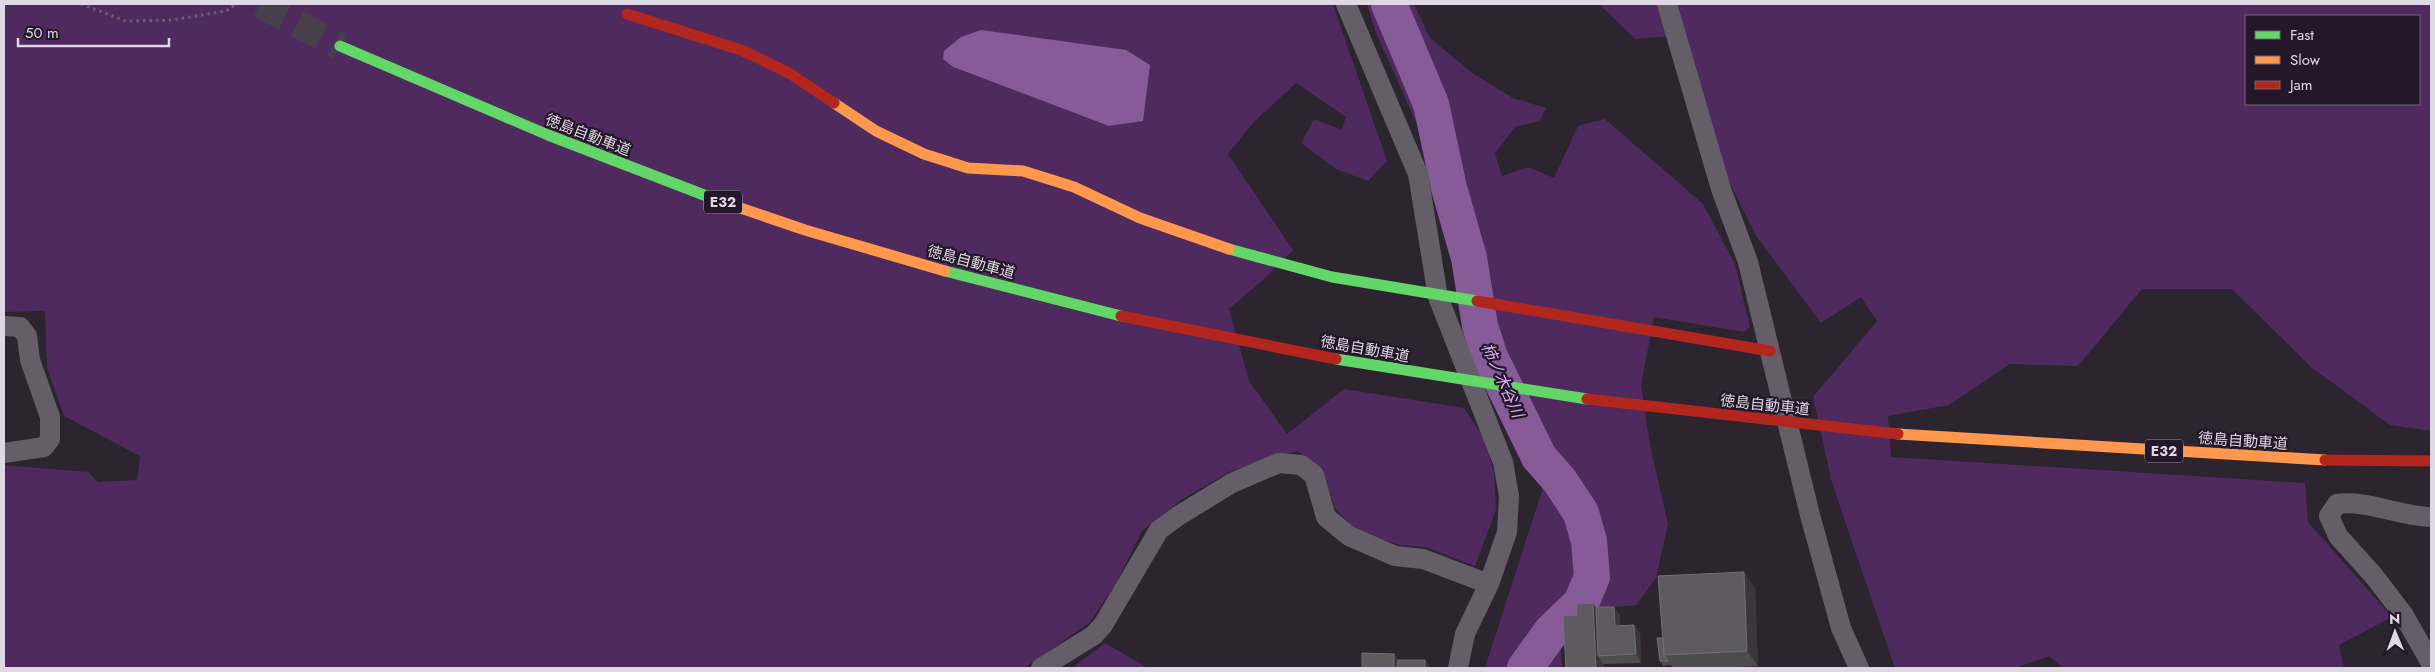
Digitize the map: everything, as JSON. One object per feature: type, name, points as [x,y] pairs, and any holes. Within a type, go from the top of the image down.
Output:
[{"type":"main road","points":[[628,14],[742,50],[789,74],[876,130],[924,154],[968,168],[1022,172],[1074,187],[1140,218],[1211,244],[1332,277],[1438,297],[1770,351]]},
{"type":"main road","name":"徳島自動車道","points":[[340,46],[478,108],[598,156],[762,216],[935,268],[1121,316],[1309,354],[1556,396],[1898,434],[2294,460],[2431,461]]},
{"type":"street","points":[[1346,4],[1418,174],[1438,297],[1504,462],[1508,496],[1508,532],[1489,584],[1465,634],[1458,668]]},
{"type":"street","points":[[1667,4],[1721,189],[1748,262],[1810,515],[1841,628],[1858,668]]},
{"type":"street","points":[[4,326],[20,327],[27,336],[30,360],[50,417],[50,439],[44,447],[4,453]]},
{"type":"street","points":[[1041,668],[1094,635],[1103,625],[1159,530],[1232,483],[1279,463],[1301,465],[1314,475],[1326,517],[1349,536],[1395,556],[1423,559],[1489,584]]},
{"type":"street","points":[[2431,517],[2352,502],[2337,504],[2329,516],[2338,536],[2374,576],[2403,614],[2431,663]]},
{"type":"path","points":[[81,4],[126,21],[172,20],[226,11],[236,4]]},
{"type":"shaded area","points":[[4,4],[1333,4],[1387,161],[1368,181],[1336,169],[1301,143],[1314,119],[1342,130],[1346,117],[1296,83],[1254,122],[1228,154],[1293,250],[1266,277],[1229,309],[1249,381],[1287,434],[1344,389],[1464,408],[1486,442],[1494,474],[1496,510],[1475,566],[1426,547],[1400,545],[1359,532],[1336,510],[1323,473],[1298,451],[1229,472],[1181,500],[1142,531],[1115,585],[1089,623],[1024,668],[4,668],[4,465],[88,472],[98,482],[137,480],[140,456],[64,416],[47,368],[45,311],[4,312]],"holes":[[[943,59],[1109,126],[953,67]]]},
{"type":"shaded area","points":[[1367,4],[1414,4],[1430,38],[1472,73],[1513,98],[1546,108],[1540,121],[1515,127],[1495,153],[1502,176],[1528,167],[1554,178],[1578,126],[1605,119],[1703,204],[1735,264],[1750,327],[1744,332],[1654,317],[1641,385],[1650,445],[1668,524],[1656,578],[1636,605],[1605,608],[1584,613],[1568,624],[1561,641],[1562,668],[1485,668],[1554,453],[1498,355],[1470,226],[1419,129],[1376,33]]},
{"type":"shaded area","points":[[1599,4],[2431,4],[2431,431],[2390,425],[2311,367],[2232,289],[2142,289],[2078,366],[2010,364],[1949,405],[1888,416],[1891,457],[2305,483],[2308,522],[2392,617],[2339,645],[2344,668],[2063,668],[2049,656],[2015,668],[1895,668],[1832,483],[1813,397],[1877,321],[1861,297],[1821,323],[1757,237],[1724,172],[1684,35],[1635,39]]},
{"type":"shaded area","points":[[981,30],[1126,50],[1150,65],[1143,121],[1109,126],[953,67],[943,59],[944,51],[961,37]]},
{"type":"shaded area","points":[[1105,643],[1148,668],[1072,668]]},
{"type":"building","points":[[1744,572],[1747,651],[1664,655],[1658,576]]},
{"type":"building","points":[[1593,603],[1596,668],[1566,668],[1563,616],[1577,615],[1577,604]]},
{"type":"building","points":[[1596,607],[1614,607],[1615,626],[1634,625],[1636,654],[1598,656]]},
{"type":"building","points":[[1657,638],[1663,638],[1664,655],[1668,661],[1660,661]]},
{"type":"building","points":[[1362,653],[1394,654],[1394,668],[1362,668]]},
{"type":"building","points":[[1398,660],[1425,660],[1425,668],[1397,668]]},
{"type":"waterway","name":"柿ノ木谷川","points":[[1389,4],[1431,104],[1449,188],[1469,258],[1480,326],[1490,357],[1539,457],[1560,481],[1581,513],[1589,541],[1592,577],[1581,603],[1551,632],[1525,668]]},
{"type":"tunnel","points":[[260,4],[340,46]]},
{"type":"traffic: fast","points":[[340,46],[548,135],[717,200]]},
{"type":"traffic: fast","points":[[1229,249],[1332,277],[1477,301]]},
{"type":"traffic: fast","points":[[945,271],[1121,316]]},
{"type":"traffic: fast","points":[[1336,359],[1587,399]]},
{"type":"traffic: slow","points":[[834,103],[876,131],[924,154],[968,168],[1023,171],[1074,187],[1140,218],[1229,249]]},
{"type":"traffic: slow","points":[[717,200],[805,230],[945,271]]},
{"type":"traffic: slow","points":[[1898,434],[2325,460]]},
{"type":"traffic: jam","points":[[627,14],[741,50],[789,73],[834,103]]},
{"type":"traffic: jam","points":[[1477,301],[1770,351]]},
{"type":"traffic: jam","points":[[1121,316],[1336,359]]},
{"type":"traffic: jam","points":[[1587,399],[1898,434]]},
{"type":"traffic: jam","points":[[2325,460],[2431,461]]}]
